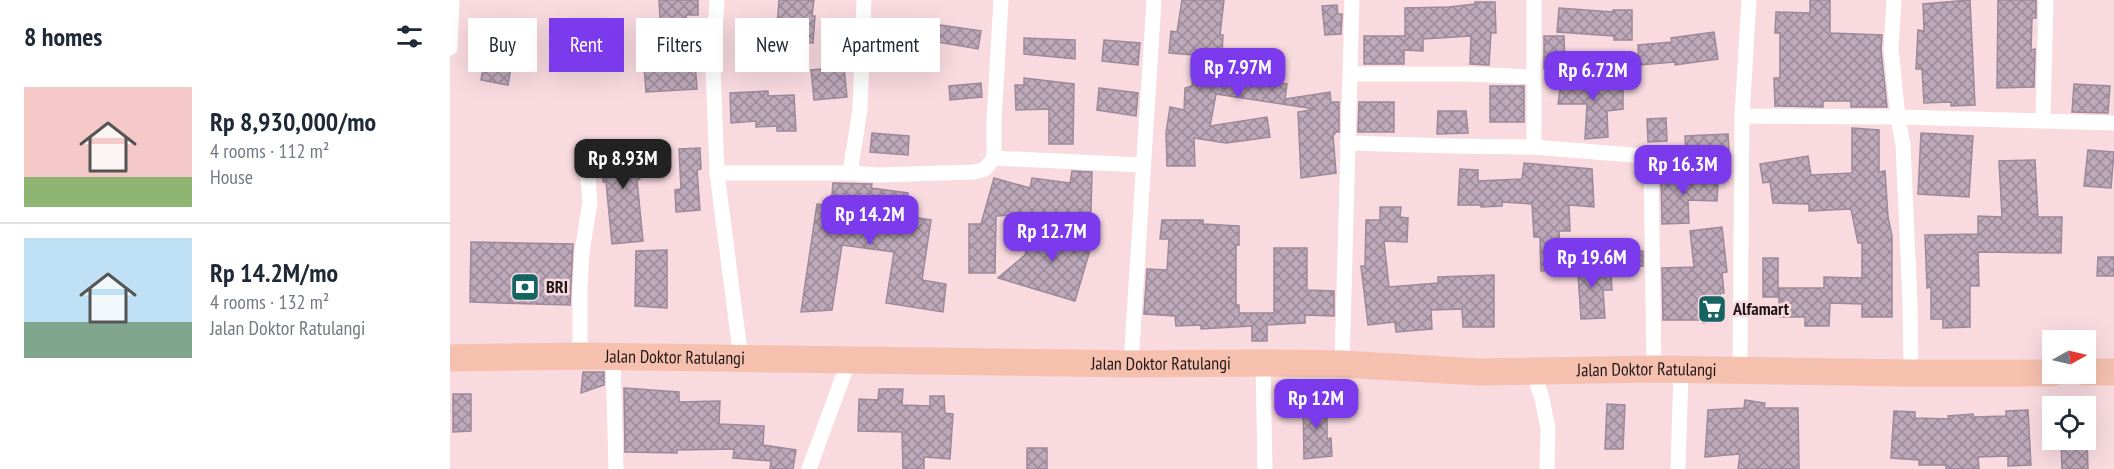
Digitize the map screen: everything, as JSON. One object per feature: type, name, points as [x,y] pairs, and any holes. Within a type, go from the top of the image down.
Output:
[{"type":"highway","name":"Jalan Doktor Ratulangi","points":[[450,358],[580,356],[1131,364],[1342,364],[1480,372],[1654,369],[2042,373]]},
{"type":"highway","points":[[2096,372],[2114,372]]},
{"type":"street","points":[[450,48],[452,0]]},
{"type":"street","points":[[717,0],[713,67],[717,172],[741,359]]},
{"type":"street","points":[[850,173],[860,109],[864,0]]},
{"type":"street","points":[[717,172],[878,175],[974,172],[985,169],[994,158],[1001,0]]},
{"type":"street","points":[[1131,364],[1154,0]]},
{"type":"street","points":[[1342,364],[1352,0]]},
{"type":"street","points":[[1534,0],[1534,147]]},
{"type":"street","points":[[1740,370],[1742,116],[1749,0]]},
{"type":"street","points":[[1894,0],[1891,49],[1903,145],[1911,373]]},
{"type":"street","points":[[2043,121],[2046,0]]},
{"type":"street","points":[[1350,74],[1467,74],[1534,77]]},
{"type":"street","points":[[1742,116],[1898,117],[2114,123]]},
{"type":"street","points":[[1347,143],[1534,147],[1646,156],[1651,165],[1654,369]]},
{"type":"street","points":[[994,158],[1142,165]]},
{"type":"street","points":[[580,356],[582,252],[590,202],[588,176]]},
{"type":"street","points":[[613,357],[616,469]]},
{"type":"street","points":[[809,469],[849,360]]},
{"type":"street","points":[[1263,363],[1265,469]]},
{"type":"street","points":[[1533,370],[1548,428],[1547,469]]},
{"type":"street","points":[[1678,469],[1681,370]]},
{"type":"building","points":[[659,0],[698,0],[698,15],[686,15],[686,18],[660,18]]},
{"type":"building","points":[[779,0],[814,0],[813,43],[809,43],[809,18],[778,18]]},
{"type":"building","points":[[1182,0],[1224,0],[1220,35],[1223,35],[1221,74],[1287,84],[1285,99],[1330,92],[1331,102],[1339,102],[1339,132],[1334,132],[1333,135],[1336,173],[1301,178],[1298,112],[1315,109],[1216,94],[1210,126],[1267,117],[1270,137],[1226,143],[1194,138],[1195,166],[1167,166],[1166,133],[1170,107],[1184,110],[1185,88],[1192,86],[1194,55],[1169,53],[1171,31],[1177,32]]},
{"type":"building","points":[[1810,0],[1830,0],[1830,33],[1882,35],[1881,50],[1887,107],[1851,107],[1851,101],[1823,101],[1823,107],[1775,106],[1774,78],[1780,78],[1780,33],[1775,33],[1776,12],[1810,13]]},
{"type":"building","points":[[1970,0],[1975,105],[1951,106],[1951,102],[1924,103],[1922,69],[1916,69],[1918,30],[1924,31],[1923,4]]},
{"type":"building","points":[[1998,0],[2036,0],[2036,18],[2032,18],[2031,50],[2035,49],[2034,87],[1997,88]]},
{"type":"building","points":[[1475,2],[1495,2],[1496,33],[1491,33],[1489,65],[1470,64],[1471,36],[1423,39],[1423,51],[1404,50],[1404,64],[1364,64],[1364,36],[1405,36],[1405,8],[1449,7],[1475,4]]},
{"type":"building","points":[[1337,5],[1338,14],[1342,14],[1341,34],[1325,35],[1322,6]]},
{"type":"building","points":[[1559,8],[1613,12],[1613,10],[1632,10],[1632,40],[1614,40],[1614,36],[1557,32]]},
{"type":"building","points":[[940,25],[981,31],[978,49],[940,43]]},
{"type":"building","points":[[1714,32],[1718,59],[1675,65],[1675,62],[1639,65],[1638,45],[1672,42],[1671,38]]},
{"type":"building","points":[[1544,36],[1564,36],[1565,69],[1544,69]]},
{"type":"building","points":[[1024,38],[1075,40],[1075,59],[1024,54]]},
{"type":"building","points":[[1104,40],[1140,43],[1138,65],[1102,61]]},
{"type":"building","points":[[811,70],[844,72],[847,97],[814,100]]},
{"type":"building","points":[[482,72],[510,72],[508,85],[481,80]]},
{"type":"building","points":[[645,72],[696,72],[697,89],[646,92]]},
{"type":"building","points":[[1581,74],[1580,85],[1623,82],[1623,109],[1607,111],[1608,137],[1585,139],[1587,104],[1558,104],[1562,76]]},
{"type":"building","points":[[1024,78],[1074,84],[1073,144],[1049,144],[1049,109],[1016,110],[1015,85],[1024,85]]},
{"type":"building","points":[[981,83],[982,97],[950,100],[949,86]]},
{"type":"building","points":[[2074,84],[2110,86],[2108,113],[2072,112]]},
{"type":"building","points":[[1490,86],[1524,86],[1524,122],[1490,122]]},
{"type":"building","points":[[1099,88],[1138,93],[1136,116],[1097,110]]},
{"type":"building","points":[[768,91],[768,96],[794,95],[796,131],[777,131],[777,126],[756,127],[756,121],[731,123],[730,93]]},
{"type":"building","points":[[1359,102],[1394,102],[1394,132],[1358,132]]},
{"type":"building","points":[[1438,111],[1466,111],[1468,133],[1437,134]]},
{"type":"building","points":[[1666,118],[1667,141],[1648,142],[1647,119]]},
{"type":"building","points":[[1852,128],[1879,130],[1879,172],[1885,171],[1888,217],[1892,236],[1892,317],[1862,317],[1862,304],[1830,303],[1829,326],[1805,326],[1805,317],[1779,317],[1779,288],[1824,288],[1824,277],[1862,278],[1862,243],[1858,243],[1851,209],[1809,211],[1809,204],[1773,203],[1770,182],[1763,183],[1760,164],[1808,156],[1811,175],[1852,173]]},
{"type":"building","points":[[872,133],[909,136],[908,155],[870,152]]},
{"type":"building","points":[[1921,133],[1973,136],[1969,197],[1918,194]]},
{"type":"building","points":[[1728,134],[1729,151],[1686,154],[1685,136]]},
{"type":"building","points":[[638,140],[640,179],[637,180],[643,241],[612,244],[600,143]]},
{"type":"building","points":[[700,148],[701,169],[697,170],[700,210],[676,212],[675,190],[681,189],[679,149]]},
{"type":"building","points":[[2088,150],[2114,152],[2111,188],[2084,186]]},
{"type":"building","points":[[2035,160],[2038,217],[2062,217],[2061,253],[1978,252],[1979,286],[1970,286],[1970,327],[1943,328],[1943,319],[1931,319],[1931,287],[1927,288],[1925,235],[1978,234],[1978,216],[2002,217],[1999,161]]},
{"type":"building","points":[[1524,163],[1592,169],[1594,207],[1569,205],[1570,231],[1559,231],[1561,270],[1541,271],[1540,237],[1534,237],[1532,204],[1502,202],[1502,206],[1458,205],[1460,169],[1478,170],[1478,181],[1522,179]]},
{"type":"building","points":[[1072,171],[1092,172],[1091,212],[996,216],[995,273],[969,273],[969,224],[981,224],[994,178],[1030,188],[1032,178],[1070,183]]},
{"type":"building","points":[[1687,172],[1688,181],[1718,182],[1717,201],[1688,200],[1689,223],[1662,224],[1661,173]]},
{"type":"building","points":[[833,183],[872,184],[871,188],[908,193],[905,216],[931,220],[922,280],[946,284],[943,312],[886,303],[894,252],[842,245],[832,310],[801,312],[817,204],[831,206]]},
{"type":"building","points":[[1380,207],[1401,207],[1400,217],[1408,218],[1407,242],[1384,241],[1389,287],[1438,283],[1438,277],[1494,275],[1494,327],[1463,327],[1462,309],[1431,310],[1432,329],[1396,332],[1395,322],[1368,325],[1361,266],[1365,266],[1366,220],[1380,220]]},
{"type":"building","points":[[1162,220],[1203,220],[1203,224],[1239,226],[1239,245],[1236,245],[1236,305],[1239,305],[1239,313],[1274,313],[1274,248],[1307,248],[1307,290],[1334,291],[1334,316],[1305,315],[1305,323],[1267,325],[1267,341],[1252,341],[1252,326],[1201,329],[1201,325],[1176,326],[1175,316],[1144,314],[1147,269],[1167,270],[1169,239],[1160,239]]},
{"type":"building","points":[[1035,223],[1093,240],[1075,301],[998,278],[1025,255]]},
{"type":"building","points":[[1722,227],[1727,272],[1722,273],[1724,293],[1720,293],[1724,320],[1703,323],[1702,320],[1663,320],[1662,268],[1694,267],[1690,231]]},
{"type":"building","points":[[471,242],[573,244],[570,305],[470,302]]},
{"type":"building","points":[[667,250],[667,308],[635,306],[636,251]]},
{"type":"building","points":[[1643,251],[1643,266],[1624,268],[1623,253]]},
{"type":"building","points":[[1596,257],[1597,274],[1611,273],[1612,290],[1603,290],[1605,318],[1581,319],[1577,259]]},
{"type":"building","points":[[2098,257],[2114,257],[2114,276],[2097,276]]},
{"type":"building","points":[[1763,258],[1778,258],[1778,297],[1763,297]]},
{"type":"building","points":[[583,372],[604,372],[604,385],[581,393]]},
{"type":"building","points":[[624,388],[679,392],[679,402],[720,401],[719,424],[764,426],[763,445],[796,450],[793,469],[770,469],[771,461],[733,458],[734,449],[677,450],[677,453],[625,452]]},
{"type":"building","points":[[879,389],[903,389],[902,405],[930,406],[930,396],[944,396],[945,413],[953,414],[950,459],[924,457],[924,469],[903,469],[902,432],[858,431],[859,399],[878,400]]},
{"type":"building","points":[[453,394],[471,394],[471,431],[453,432]]},
{"type":"building","points":[[1303,400],[1327,400],[1327,439],[1331,438],[1332,456],[1304,459]]},
{"type":"building","points":[[1745,400],[1765,403],[1764,408],[1798,408],[1799,469],[1738,469],[1740,454],[1705,457],[1708,410],[1744,408]]},
{"type":"building","points":[[1607,404],[1625,405],[1623,449],[1605,449]]},
{"type":"building","points":[[2028,410],[2031,465],[2008,466],[2008,456],[1978,457],[1979,469],[1946,469],[1946,465],[1919,465],[1919,460],[1891,458],[1894,411],[1915,412],[1915,418],[1949,419],[1948,416],[1973,414],[1974,417],[2006,416],[2006,411]]},
{"type":"building","points":[[1027,448],[1047,448],[1047,469],[1027,469]]},
{"type":"building","points":[[2061,450],[2087,450],[2088,469],[2062,469]]},
{"type":"place","name":"BRI","points":[[525,287]]},
{"type":"place","name":"Alfamart","points":[[1712,309]]}]
